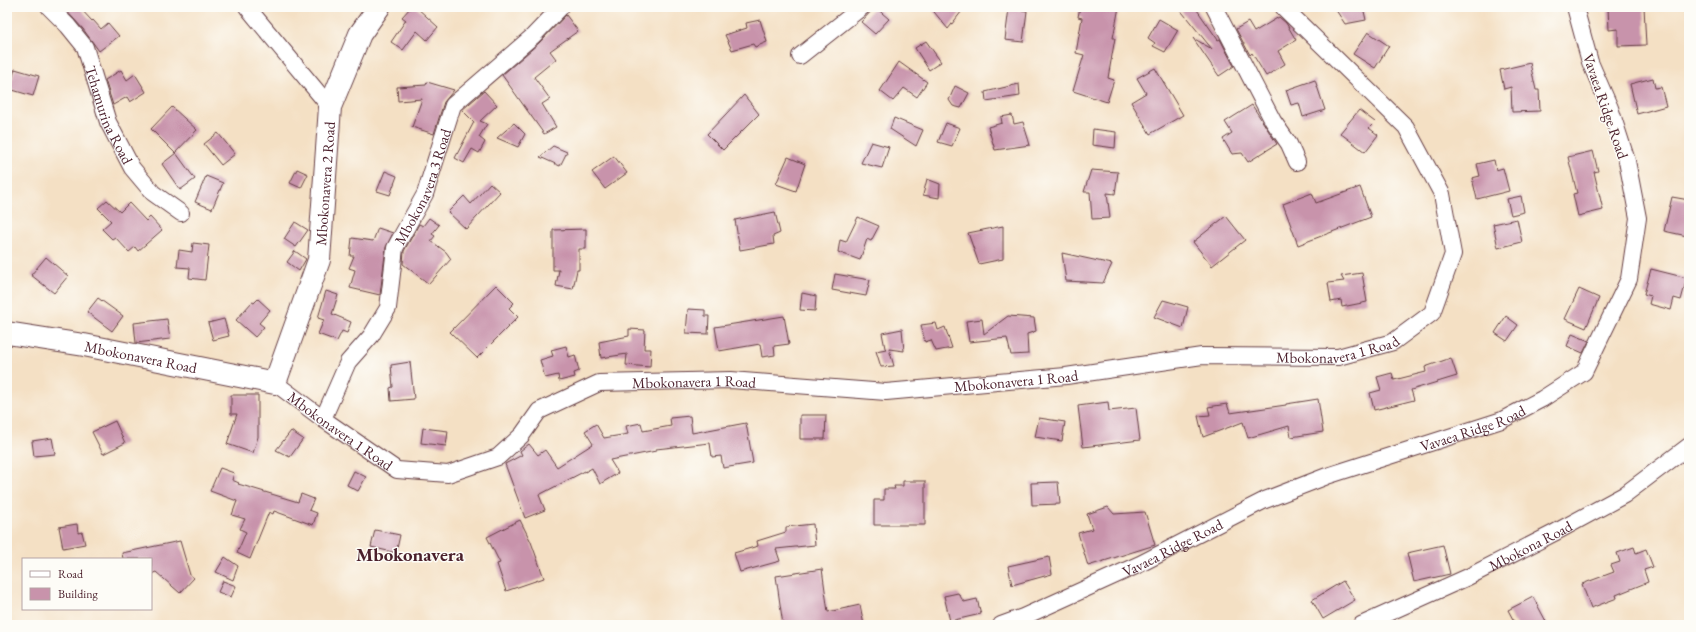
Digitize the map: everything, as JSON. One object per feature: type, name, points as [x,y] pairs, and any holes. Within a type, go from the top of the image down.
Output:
[{"type":"street","name":"Tehamurina Road","points":[[49,7],[68,26],[85,47],[108,122],[132,168],[153,193],[181,213]]},
{"type":"street","name":"Mbokonavera 2 Road","points":[[247,7],[330,107],[319,260],[275,383]]},
{"type":"street","points":[[330,107],[360,34],[379,7]]},
{"type":"street","name":"Mbokonavera 3 Road","points":[[323,419],[348,362],[371,336],[388,308],[395,248],[425,194],[453,105],[534,36],[562,7]]},
{"type":"street","points":[[800,56],[862,7]]},
{"type":"street","points":[[1214,7],[1273,121],[1289,144],[1297,162]]},
{"type":"street","name":"Mbokonavera 1 Road","points":[[275,383],[323,419],[397,470],[448,474],[498,457],[522,435],[539,411],[599,383],[731,380],[886,392],[1066,376],[1202,356],[1338,357],[1393,342],[1432,313],[1453,254],[1442,194],[1406,127],[1283,7]]},
{"type":"street","name":"Vavaea Ridge Road","points":[[1001,625],[1024,617],[1140,564],[1264,500],[1327,476],[1502,420],[1542,399],[1584,372],[1629,279],[1638,218],[1627,161],[1610,108],[1590,62],[1575,7]]},
{"type":"street","name":"Mbokonavera Road","points":[[7,333],[84,346],[275,383]]},
{"type":"street","name":"Mbokona Road","points":[[1361,625],[1468,577],[1568,526],[1624,495],[1689,446]]},
{"type":"building","points":[[63,7],[79,7],[101,29],[108,23],[119,36],[99,51],[83,29]]},
{"type":"building","points":[[411,7],[416,7],[438,27],[427,40],[417,31],[403,50],[391,42],[406,20],[402,17]]},
{"type":"building","points":[[875,7],[889,19],[875,34],[861,22]]},
{"type":"building","points":[[930,7],[965,7],[948,29]]},
{"type":"building","points":[[1080,7],[1119,7],[1108,78],[1114,80],[1107,102],[1073,91],[1084,55],[1076,53],[1082,18],[1078,17]]},
{"type":"building","points":[[1178,7],[1195,7],[1218,40],[1220,39],[1234,66],[1219,76],[1193,38],[1212,49]]},
{"type":"building","points":[[1334,7],[1363,7],[1366,20],[1345,24]]},
{"type":"building","points":[[1608,7],[1644,7],[1646,45],[1618,46],[1618,29],[1609,30]]},
{"type":"building","points":[[1009,8],[1027,11],[1023,42],[1005,40]]},
{"type":"building","points":[[566,15],[578,31],[550,51],[556,59],[534,77],[550,99],[542,104],[556,127],[544,134],[502,75],[539,43]]},
{"type":"building","points":[[1279,17],[1286,23],[1296,40],[1278,51],[1285,64],[1266,76],[1252,53],[1250,55],[1236,29],[1248,22],[1254,32]]},
{"type":"building","points":[[1159,19],[1178,30],[1165,52],[1153,46],[1155,43],[1148,38]]},
{"type":"building","points":[[760,20],[767,42],[755,47],[753,44],[732,50],[725,35],[747,28],[746,23]]},
{"type":"building","points":[[1368,32],[1389,46],[1375,68],[1353,54]]},
{"type":"building","points":[[926,41],[941,62],[929,70],[915,48]]},
{"type":"building","points":[[899,62],[927,82],[917,97],[904,88],[893,101],[880,91]]},
{"type":"building","points":[[1530,63],[1536,90],[1539,90],[1540,111],[1512,112],[1511,87],[1504,89],[1500,70]]},
{"type":"building","points":[[1155,68],[1183,115],[1150,134],[1131,102],[1146,93],[1137,78]]},
{"type":"building","points":[[15,69],[39,76],[33,96],[9,89]]},
{"type":"building","points":[[121,70],[127,80],[135,74],[146,92],[130,102],[127,97],[113,105],[105,80]]},
{"type":"building","points":[[1653,78],[1655,88],[1661,87],[1666,106],[1637,114],[1630,84]]},
{"type":"building","points":[[1315,80],[1325,110],[1303,117],[1299,103],[1291,105],[1286,90]]},
{"type":"building","points":[[427,82],[454,90],[444,102],[434,134],[412,127],[422,99],[398,101],[397,87],[426,85]]},
{"type":"building","points":[[1019,84],[1020,96],[986,101],[985,92]]},
{"type":"building","points":[[955,86],[969,93],[961,108],[953,106],[949,100]]},
{"type":"building","points":[[484,91],[497,105],[480,121],[487,124],[479,137],[485,142],[479,153],[472,149],[464,163],[455,158],[474,122],[462,110]]},
{"type":"building","points":[[744,95],[759,114],[723,150],[707,134]]},
{"type":"building","points":[[1252,105],[1277,144],[1248,162],[1242,153],[1232,154],[1223,139],[1232,133],[1225,122]]},
{"type":"building","points":[[172,107],[197,130],[175,153],[151,129]]},
{"type":"building","points":[[1359,110],[1375,122],[1369,128],[1378,135],[1365,152],[1340,133]]},
{"type":"building","points":[[1012,115],[1014,124],[1023,122],[1030,145],[995,150],[988,127],[1002,123],[1001,117]]},
{"type":"building","points":[[894,118],[923,130],[916,146],[890,129]]},
{"type":"building","points":[[514,123],[525,134],[518,147],[497,138]]},
{"type":"building","points":[[946,123],[960,128],[952,146],[938,142]]},
{"type":"building","points":[[1093,129],[1116,132],[1115,148],[1092,145]]},
{"type":"building","points":[[218,133],[235,154],[221,165],[204,144]]},
{"type":"building","points":[[871,142],[889,147],[882,168],[861,163]]},
{"type":"building","points":[[553,146],[567,152],[560,166],[540,157]]},
{"type":"building","points":[[1593,151],[1598,171],[1594,172],[1603,210],[1578,216],[1573,194],[1577,193],[1568,157]]},
{"type":"building","points":[[176,153],[195,179],[180,190],[162,164]]},
{"type":"building","points":[[614,156],[627,173],[605,189],[592,172]]},
{"type":"building","points":[[788,157],[805,164],[796,191],[776,184]]},
{"type":"building","points":[[1494,160],[1496,170],[1503,168],[1509,191],[1477,199],[1472,178],[1480,176],[1477,164]]},
{"type":"building","points":[[297,169],[308,174],[301,188],[290,183]]},
{"type":"building","points":[[1091,170],[1118,172],[1115,194],[1107,193],[1110,218],[1092,219],[1090,192],[1084,192]]},
{"type":"building","points":[[385,171],[397,176],[390,195],[377,191]]},
{"type":"building","points":[[206,176],[223,183],[212,209],[195,202]]},
{"type":"building","points":[[927,179],[940,184],[939,198],[923,195]]},
{"type":"building","points":[[490,183],[500,192],[466,229],[448,212],[464,196],[471,204]]},
{"type":"building","points":[[1360,187],[1371,217],[1298,245],[1283,204],[1312,193],[1316,203]]},
{"type":"building","points":[[1521,196],[1524,212],[1511,215],[1507,199]]},
{"type":"building","points":[[1672,197],[1689,200],[1689,225],[1687,236],[1664,231]]},
{"type":"building","points":[[107,200],[120,212],[129,203],[146,221],[150,217],[162,230],[138,251],[135,247],[129,252],[115,237],[112,239],[102,229],[111,221],[98,208]]},
{"type":"building","points":[[775,212],[780,233],[773,236],[774,244],[740,250],[735,220]]},
{"type":"building","points":[[1226,216],[1245,240],[1212,266],[1193,242]]},
{"type":"building","points":[[858,217],[879,226],[871,241],[867,239],[860,260],[838,252],[840,240],[846,242]]},
{"type":"building","points":[[429,218],[439,225],[432,234],[435,236],[431,241],[446,252],[451,259],[429,284],[403,264],[404,251],[419,224],[423,226]]},
{"type":"building","points":[[1517,219],[1522,242],[1498,248],[1493,224]]},
{"type":"building","points":[[295,222],[308,230],[296,247],[284,239]]},
{"type":"building","points":[[1003,226],[1003,259],[979,264],[968,233]]},
{"type":"building","points":[[378,228],[393,233],[386,247],[380,295],[350,288],[355,270],[349,268],[354,256],[350,256],[352,238],[373,241]]},
{"type":"building","points":[[586,229],[586,249],[579,249],[579,270],[577,270],[573,289],[556,286],[559,270],[553,270],[553,230]]},
{"type":"building","points":[[193,243],[209,245],[205,280],[189,278],[190,268],[177,267],[179,250],[192,252]]},
{"type":"building","points":[[295,251],[306,259],[299,271],[287,262]]},
{"type":"building","points":[[1062,253],[1112,264],[1103,283],[1066,281]]},
{"type":"building","points":[[46,257],[68,276],[54,293],[31,275]]},
{"type":"building","points":[[1651,269],[1687,278],[1681,300],[1674,298],[1671,310],[1649,304],[1651,296],[1644,294]]},
{"type":"building","points":[[1362,273],[1367,302],[1342,307],[1341,300],[1331,302],[1328,283],[1344,281],[1341,276]]},
{"type":"building","points":[[835,274],[870,280],[866,296],[832,290]]},
{"type":"building","points":[[496,285],[514,303],[509,308],[518,317],[477,358],[450,332]]},
{"type":"building","points":[[1579,289],[1599,298],[1586,328],[1565,319]]},
{"type":"building","points":[[326,291],[338,295],[332,314],[351,322],[347,333],[342,331],[337,341],[318,334],[324,320],[318,318]]},
{"type":"building","points":[[802,293],[816,296],[815,311],[800,310]]},
{"type":"building","points":[[98,298],[123,316],[112,331],[87,312]]},
{"type":"building","points":[[258,299],[270,310],[259,323],[264,327],[255,337],[236,320],[252,302],[254,303]]},
{"type":"building","points":[[1163,300],[1188,307],[1183,328],[1154,317]]},
{"type":"building","points":[[688,309],[705,310],[705,316],[709,316],[708,334],[686,333]]},
{"type":"building","points":[[784,316],[789,344],[774,346],[775,355],[762,357],[760,344],[719,351],[715,327]]},
{"type":"building","points":[[1008,316],[1034,318],[1036,331],[1027,334],[1028,354],[1011,355],[1007,338],[969,342],[966,321],[982,319],[984,334]]},
{"type":"building","points":[[1506,316],[1518,325],[1507,341],[1495,333]]},
{"type":"building","points":[[167,319],[170,339],[136,343],[134,323]]},
{"type":"building","points":[[224,319],[229,336],[213,340],[208,323]]},
{"type":"building","points":[[936,323],[938,330],[945,327],[952,348],[936,351],[931,340],[925,342],[921,325]]},
{"type":"building","points":[[629,329],[645,330],[644,349],[651,349],[650,367],[626,365],[627,354],[601,358],[599,342],[629,336]]},
{"type":"building","points":[[902,329],[904,351],[889,349],[894,366],[881,367],[876,351],[886,349],[882,333]]},
{"type":"building","points":[[1572,334],[1589,341],[1583,353],[1567,346]]},
{"type":"building","points":[[566,346],[569,357],[575,355],[579,371],[574,373],[575,377],[559,381],[558,375],[545,378],[540,360],[553,356],[551,350]]},
{"type":"building","points":[[1451,358],[1457,376],[1411,390],[1414,400],[1374,410],[1370,393],[1381,390],[1377,377],[1392,373],[1394,380],[1426,372],[1425,367]]},
{"type":"building","points":[[410,362],[414,399],[391,401],[390,388],[393,387],[391,365]]},
{"type":"building","points":[[231,395],[258,395],[258,437],[253,453],[227,444],[237,414],[231,414]]},
{"type":"building","points":[[1318,399],[1323,432],[1291,437],[1289,426],[1248,438],[1243,422],[1203,437],[1198,416],[1210,415],[1208,407],[1227,404],[1230,413]]},
{"type":"building","points":[[1108,402],[1109,411],[1136,408],[1140,440],[1083,447],[1078,406]]},
{"type":"building","points":[[800,415],[826,415],[825,439],[800,439]]},
{"type":"building","points":[[690,416],[692,433],[746,423],[753,463],[723,468],[721,456],[712,457],[710,443],[656,449],[656,451],[610,460],[618,473],[600,484],[592,468],[585,471],[539,495],[545,510],[525,518],[505,464],[522,455],[520,451],[529,444],[538,455],[545,450],[557,467],[593,444],[585,431],[596,424],[604,438],[628,434],[626,426],[641,423],[643,431],[671,426],[670,418]]},
{"type":"building","points":[[1039,418],[1065,422],[1062,441],[1035,437]]},
{"type":"building","points":[[115,421],[125,443],[103,454],[92,432]]},
{"type":"building","points":[[423,428],[448,431],[446,446],[421,443]]},
{"type":"building","points":[[291,431],[303,439],[290,457],[276,450]]},
{"type":"building","points":[[52,438],[55,454],[34,456],[32,441]]},
{"type":"building","points":[[220,468],[234,473],[232,480],[239,483],[238,484],[298,502],[301,494],[314,499],[309,510],[317,513],[313,525],[274,511],[273,514],[269,512],[250,559],[237,553],[246,532],[240,529],[245,519],[232,515],[237,501],[210,491]]},
{"type":"building","points":[[354,471],[366,477],[358,491],[347,485]]},
{"type":"building","points":[[903,481],[925,481],[925,525],[874,525],[874,500],[884,500],[884,489],[895,489],[894,486],[903,486]]},
{"type":"building","points":[[1058,482],[1060,504],[1032,505],[1031,483]]},
{"type":"building","points":[[1108,507],[1114,514],[1145,512],[1155,545],[1088,566],[1078,533],[1092,529],[1087,514]]},
{"type":"building","points":[[520,520],[531,542],[544,578],[506,591],[497,564],[500,563],[487,537]]},
{"type":"building","points":[[77,524],[78,533],[82,532],[85,544],[63,548],[59,527]]},
{"type":"building","points":[[813,524],[815,545],[776,549],[780,561],[740,572],[734,553],[758,546],[757,541],[786,532],[786,527]]},
{"type":"building","points":[[375,530],[400,535],[396,553],[371,547]]},
{"type":"building","points":[[180,541],[190,575],[194,578],[180,593],[156,572],[152,574],[152,558],[123,558],[122,553]]},
{"type":"building","points":[[1443,545],[1450,574],[1414,582],[1407,553]]},
{"type":"building","points":[[1634,547],[1636,553],[1646,549],[1653,567],[1644,570],[1648,582],[1616,595],[1617,598],[1591,608],[1582,584],[1614,572],[1611,565],[1620,562],[1617,553]]},
{"type":"building","points":[[225,557],[238,566],[233,580],[216,572]]},
{"type":"building","points":[[1049,557],[1052,574],[1012,585],[1008,566]]},
{"type":"building","points":[[822,569],[828,612],[860,605],[864,625],[783,625],[776,576]]},
{"type":"building","points":[[223,581],[236,586],[231,597],[218,592]]},
{"type":"building","points":[[1343,581],[1355,600],[1323,619],[1312,600]]},
{"type":"building","points":[[958,593],[964,602],[977,599],[981,614],[950,621],[944,596]]},
{"type":"building","points":[[1533,597],[1548,625],[1516,625],[1508,610]]},
{"type":"district","name":"Mbokonavera","points":[[410,554]]}]
